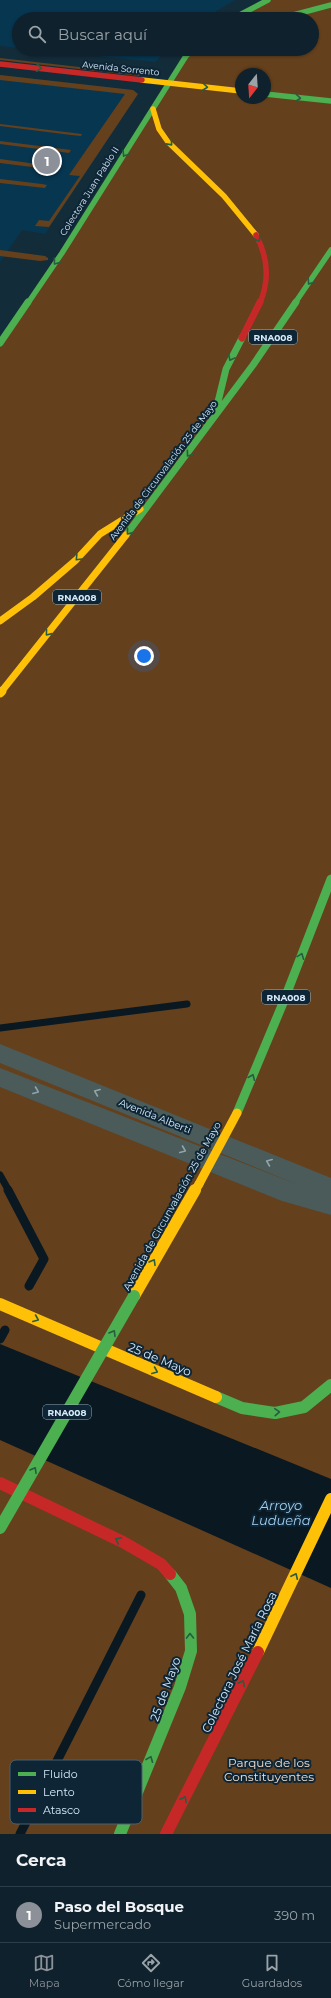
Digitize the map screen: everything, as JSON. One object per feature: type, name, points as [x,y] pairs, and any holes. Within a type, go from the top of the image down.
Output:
[{"type":"main road","points":[[245,12],[268,0]]},
{"type":"main road","points":[[304,12],[331,5]]},
{"type":"main road","name":"Avenida Sorrento","points":[[0,55],[104,66]]},
{"type":"main road","name":"Colectora Juan Pablo II","points":[[0,343],[62,253],[169,83],[178,74],[186,56]]},
{"type":"main road","name":"Avenida Sorrento","points":[[0,64],[235,90]]},
{"type":"main road","name":"Avenida Sorrento","points":[[162,72],[178,74]]},
{"type":"main road","points":[[316,90],[331,91]]},
{"type":"main road","points":[[271,95],[331,102]]},
{"type":"main road","points":[[153,109],[159,129],[168,142],[245,221],[258,238],[267,257],[267,274],[262,295],[254,316],[226,368],[212,422]]},
{"type":"main road","name":"Avenida de Circunvalación 25 de Mayo","points":[[0,693],[154,501],[291,312],[331,250]]},
{"type":"main road","points":[[0,621],[32,597],[76,560],[100,534],[154,501]]},
{"type":"main road","name":"Avenida de Circunvalación 25 de Mayo","points":[[0,1528],[199,1184],[237,1113],[283,1003],[331,879]]},
{"type":"main road","name":"25 de Mayo","points":[[0,1304],[242,1408],[275,1413],[304,1407],[331,1385]]},
{"type":"main road","name":"25 de Mayo","points":[[0,1483],[123,1542],[161,1564],[181,1588],[190,1614],[190,1651],[180,1687],[142,1780]]},
{"type":"main road","name":"Colectora José María Rosa","points":[[166,1834],[278,1612],[331,1499]]},
{"type":"main road","name":"25 de Mayo","points":[[120,1834],[124,1824]]},
{"type":"street","name":"Avenida Alberti","points":[[0,1054],[276,1165],[331,1189]]},
{"type":"street","points":[[0,1077],[291,1194],[331,1205]]},
{"type":"shaded area","points":[[0,0],[235,0],[215,12],[12,12],[12,47],[0,46]]},
{"type":"shaded area","points":[[98,56],[161,56],[155,62]]},
{"type":"shaded area","points":[[0,75],[133,90],[138,94],[45,234],[22,230],[0,262]]},
{"type":"green space","name":"Parque de los Constituyentes","points":[[268,0],[331,0],[331,1834],[0,1834],[0,343],[188,56],[319,56],[319,12],[245,12]]},
{"type":"green space","points":[[0,58],[141,74],[139,76],[0,60]]},
{"type":"green space","points":[[0,75],[133,90],[138,94],[49,227],[35,226],[39,220],[49,221],[80,176],[69,175],[125,94],[0,80]]},
{"type":"green space","points":[[0,124],[82,134],[81,136],[71,135],[0,126]]},
{"type":"green space","points":[[0,141],[71,150],[69,153],[0,144]]},
{"type":"green space","points":[[0,159],[59,167],[56,170],[0,163]]},
{"type":"green space","points":[[0,179],[47,185],[45,188],[0,183]]},
{"type":"green space","points":[[0,250],[45,256],[48,260],[40,261],[0,256]]},
{"type":"water","name":"Arroyo Ludueña","points":[[0,1344],[331,1479],[331,1588],[0,1440]]},
{"type":"waterway","points":[[0,1028],[187,1004]]},
{"type":"waterway","points":[[0,1175],[9,1191]]},
{"type":"waterway","points":[[8,1190],[44,1259],[29,1286]]},
{"type":"waterway","points":[[0,1339],[5,1330]]},
{"type":"waterway","points":[[57,1760],[141,1595]]},
{"type":"waterway","points":[[20,1834],[25,1824]]},
{"type":"traffic: fast","points":[[245,12],[268,0]]},
{"type":"traffic: fast","points":[[304,12],[331,5]]},
{"type":"traffic: fast","points":[[0,343],[62,253],[186,56]]},
{"type":"traffic: fast","points":[[271,95],[331,101]]},
{"type":"traffic: fast","points":[[126,535],[253,365],[331,250]]},
{"type":"traffic: fast","points":[[216,410],[226,369],[242,338]]},
{"type":"traffic: fast","points":[[237,1113],[283,1003],[331,879]]},
{"type":"traffic: fast","points":[[0,1528],[134,1296]]},
{"type":"traffic: fast","points":[[216,1397],[242,1408],[275,1413],[304,1407],[331,1385]]},
{"type":"traffic: fast","points":[[142,1780],[180,1687],[191,1651],[190,1614],[181,1588],[170,1574]]},
{"type":"traffic: fast","points":[[120,1834],[124,1824]]},
{"type":"traffic: slow","points":[[142,80],[235,90]]},
{"type":"traffic: slow","points":[[153,109],[159,129],[168,142],[224,196],[256,235]]},
{"type":"traffic: slow","points":[[0,621],[33,597],[76,560],[100,534],[140,509]]},
{"type":"traffic: slow","points":[[0,693],[126,535]]},
{"type":"traffic: slow","points":[[199,1184],[237,1113]]},
{"type":"traffic: slow","points":[[134,1296],[199,1184]]},
{"type":"traffic: slow","points":[[0,1304],[216,1397]]},
{"type":"traffic: slow","points":[[258,1652],[331,1499]]},
{"type":"traffic: jam","points":[[0,64],[142,80]]},
{"type":"traffic: jam","points":[[242,338],[256,313],[265,287],[267,274],[267,261],[263,248],[256,235]]},
{"type":"traffic: jam","points":[[0,1483],[123,1542],[161,1564],[170,1574]]},
{"type":"traffic: jam","points":[[166,1834],[258,1652]]},
{"type":"place","name":"Paso del Bosque","points":[[47,161]]}]
